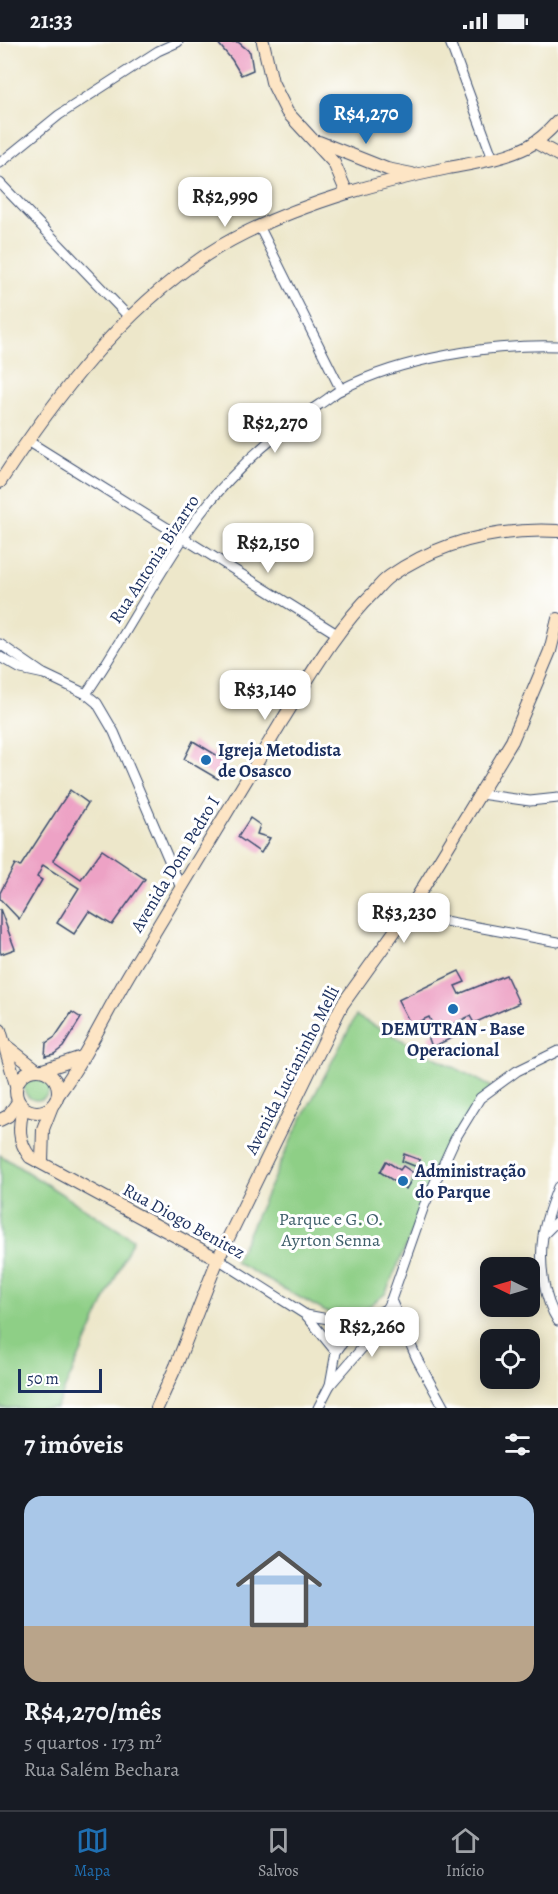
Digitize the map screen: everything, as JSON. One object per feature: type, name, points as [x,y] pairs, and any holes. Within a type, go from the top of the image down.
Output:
[{"type":"street","points":[[0,163],[59,116],[158,51],[178,42]]},
{"type":"street","points":[[263,42],[272,82],[287,112],[334,163],[347,193]]},
{"type":"street","points":[[450,42],[493,159]]},
{"type":"street","points":[[0,482],[70,383],[129,318],[152,297],[207,255],[259,226],[293,211],[347,193],[415,175],[493,159],[535,142],[558,121]]},
{"type":"street","points":[[309,138],[387,169],[415,175]]},
{"type":"street","points":[[535,142],[558,155]]},
{"type":"street","points":[[0,183],[129,318]]},
{"type":"street","points":[[259,226],[341,390]]},
{"type":"street","name":"Rua Antonia Bizarro","points":[[86,694],[185,537],[230,478],[292,422],[341,390],[396,369],[438,357],[507,347],[558,346]]},
{"type":"street","points":[[28,441],[338,634]]},
{"type":"street","name":"Avenida Dom Pedro I","points":[[55,1100],[72,1075],[181,888],[338,634],[365,600],[389,577],[459,541],[508,531],[558,531]]},
{"type":"street","name":"Avenida Lucianinho Melli","points":[[157,1408],[218,1259],[342,1005],[407,914],[512,741],[550,651],[558,619]]},
{"type":"street","points":[[0,645],[44,674],[86,694],[97,703],[114,732],[181,888]]},
{"type":"street","points":[[0,657],[21,669],[44,674]]},
{"type":"street","points":[[480,794],[530,801],[558,798]]},
{"type":"street","points":[[407,914],[558,942]]},
{"type":"street","points":[[0,1030],[16,1085],[15,1091],[21,1104],[34,1112],[41,1112],[55,1100]]},
{"type":"street","points":[[5,1046],[54,1077],[57,1083],[55,1100],[43,1129],[42,1162]]},
{"type":"street","points":[[318,1408],[330,1385],[370,1339],[391,1300],[424,1206],[455,1139],[480,1098],[517,1071],[558,1051]]},
{"type":"street","points":[[16,1085],[24,1074],[81,1057]]},
{"type":"street","points":[[0,1120],[21,1104]]},
{"type":"street","name":"Rua Diogo Benitez","points":[[21,1104],[19,1126],[22,1144],[30,1157],[218,1259],[306,1315],[336,1352]]},
{"type":"street","points":[[558,1187],[543,1235],[543,1274],[552,1312],[558,1321]]},
{"type":"street","points":[[543,1235],[558,1220]]},
{"type":"street","points":[[391,1300],[417,1359],[444,1408]]},
{"type":"street","points":[[330,1385],[336,1352],[356,1324],[384,1310]]},
{"type":"street","name":"Rua Diogo Benitez","points":[[306,1315],[356,1324]]},
{"type":"green space","name":"Parque e G. O. Ayrton Senna","points":[[356,1016],[492,1087],[456,1133],[385,1294],[357,1315],[344,1317],[326,1312],[235,1262],[294,1134]]},
{"type":"green space","points":[[37,1074],[46,1078],[50,1087],[46,1096],[37,1100],[28,1096],[24,1087],[28,1078]]},
{"type":"green space","points":[[0,1155],[133,1239],[56,1408],[0,1408]]},
{"type":"building","points":[[217,42],[238,42],[250,52],[253,70],[241,75]]},
{"type":"building","name":"Igreja Metodista de Osasco","points":[[193,741],[228,762],[218,779],[184,759]]},
{"type":"building","points":[[70,790],[88,803],[53,860],[81,879],[102,850],[145,879],[112,925],[89,911],[74,934],[57,923],[79,888],[43,865],[37,877],[42,880],[19,919],[0,899],[0,893],[15,864],[20,867]]},
{"type":"building","points":[[250,818],[260,825],[257,834],[270,838],[261,853],[238,837]]},
{"type":"building","points":[[0,909],[15,949],[1,954],[0,951]]},
{"type":"building","name":"DEMUTRAN - Base Operacional","points":[[459,971],[465,982],[455,986],[459,994],[506,975],[519,1003],[474,1023],[470,1016],[453,1024],[461,1034],[432,1047],[428,1036],[436,1032],[429,1017],[411,1025],[398,1000]]},
{"type":"building","points":[[72,1012],[81,1018],[63,1047],[54,1054],[45,1056],[46,1043],[55,1037]]},
{"type":"building","name":"Administração do Parque","points":[[404,1154],[420,1160],[417,1167],[402,1161]]},
{"type":"building","name":"Administração do Parque","points":[[386,1161],[400,1170],[403,1166],[415,1174],[406,1189],[380,1172]]},
{"type":"place","name":"Igreja Metodista de Osasco","points":[[206,760]]},
{"type":"place","name":"DEMUTRAN - Base Operacional","points":[[453,1009]]},
{"type":"place","name":"Administração do Parque","points":[[403,1181]]}]
